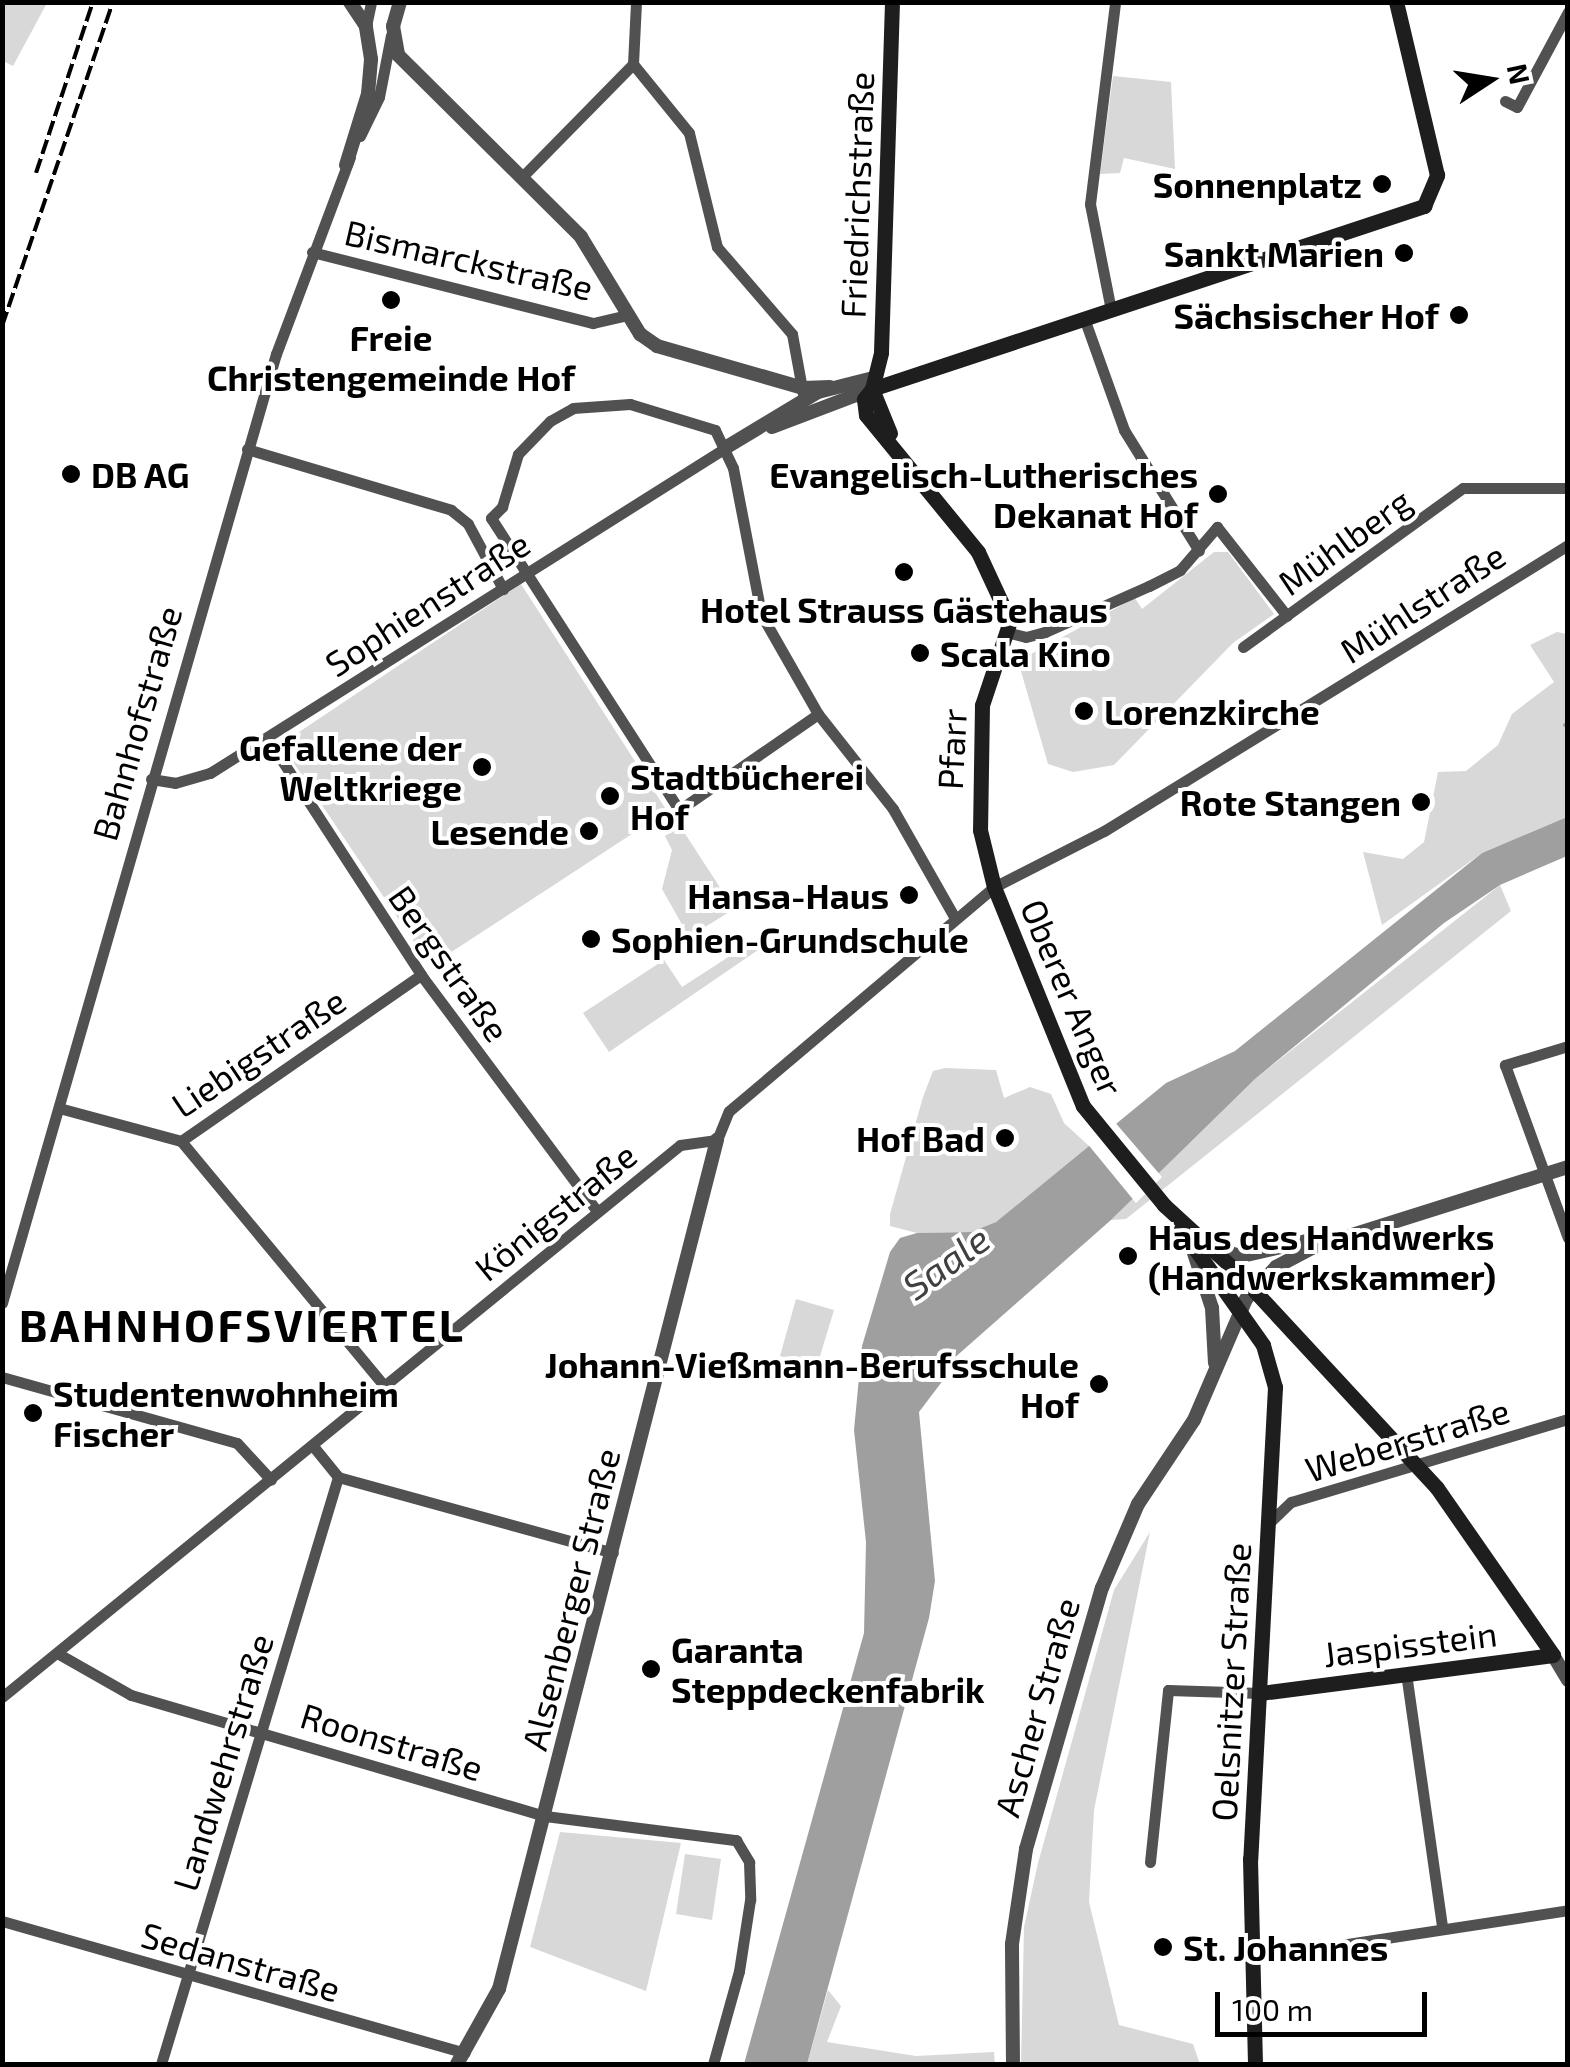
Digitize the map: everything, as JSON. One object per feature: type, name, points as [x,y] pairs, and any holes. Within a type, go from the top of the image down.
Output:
[{"type":"main road","name":"Friedrichstraße","points":[[872,384],[881,335],[892,2]]},
{"type":"main road","points":[[881,335],[893,363],[923,368],[1411,213],[1430,198],[1436,174],[1396,2]]},
{"type":"main road","name":"Sophienstraße","points":[[872,384],[923,368]]},
{"type":"main road","points":[[872,384],[864,398],[866,415],[978,552],[1010,632]]},
{"type":"main road","points":[[872,384],[912,469]]},
{"type":"main road","name":"Pfarr","points":[[994,887],[980,830],[977,752],[988,672],[1010,632]]},
{"type":"main road","name":"Oberer Anger","points":[[994,887],[1098,1129],[1158,1200]]},
{"type":"main road","points":[[1158,1200],[1210,1246],[1418,1467],[1560,1654]]},
{"type":"main road","name":"Oelsnitzer Straße","points":[[1158,1200],[1239,1312],[1273,1373],[1270,1522],[1249,1959],[1255,2064]]},
{"type":"main road","name":"Jaspisstein","points":[[1260,1693],[1560,1654]]},
{"type":"street","points":[[350,2],[366,26]]},
{"type":"street","points":[[366,26],[370,2]]},
{"type":"street","points":[[400,2],[392,26],[398,55],[594,254],[628,315]]},
{"type":"street","points":[[521,178],[633,64],[636,2]]},
{"type":"street","points":[[1110,310],[1090,204],[1115,2]]},
{"type":"street","points":[[1505,101],[1517,106],[1568,12]]},
{"type":"street","name":"Bahnhofstraße","points":[[346,166],[368,94],[366,26]]},
{"type":"street","name":"Bahnhofstraße","points":[[2,1303],[247,449],[312,252],[379,97],[392,26]]},
{"type":"street","points":[[633,64],[689,133],[718,248],[792,334],[803,394],[792,420]]},
{"type":"street","name":"Bismarckstraße","points":[[312,252],[593,323],[628,315],[657,346],[803,394],[830,388]]},
{"type":"street","points":[[1084,318],[1124,430],[1200,551]]},
{"type":"street","name":"Sophienstraße","points":[[725,448],[872,384]]},
{"type":"street","name":"Sophienstraße","points":[[830,388],[872,384]]},
{"type":"street","name":"Sophienstraße","points":[[151,780],[188,781],[268,739],[725,448],[803,394]]},
{"type":"street","points":[[468,524],[491,518],[502,507],[525,445],[573,408],[630,404],[703,423],[725,448],[752,591],[818,714],[893,809],[956,918]]},
{"type":"street","points":[[833,404],[854,405],[866,415]]},
{"type":"street","points":[[247,449],[420,496],[468,524],[503,589]]},
{"type":"street","name":"Mühlberg","points":[[1242,647],[1464,488],[1568,488]]},
{"type":"street","points":[[491,518],[679,810],[818,714]]},
{"type":"street","points":[[1010,632],[1026,638],[1045,632],[1180,570],[1217,528],[1287,616]]},
{"type":"street","name":"Mühlstraße","points":[[994,887],[1104,830],[1568,544]]},
{"type":"street","name":"Bergstraße","points":[[268,739],[421,975],[597,1212]]},
{"type":"street","points":[[717,1140],[728,1111],[994,887]]},
{"type":"street","name":"Liebigstraße","points":[[59,1108],[180,1141],[421,975]]},
{"type":"street","points":[[1568,1046],[1505,1065],[1568,1238]]},
{"type":"street","name":"Königstraße","points":[[2,1697],[680,1146],[717,1140]]},
{"type":"street","name":"Alsenberger Straße","points":[[461,2058],[500,1989],[717,1140]]},
{"type":"street","points":[[180,1141],[384,1386]]},
{"type":"street","points":[[1210,1246],[1242,1256],[1369,1226],[1568,1167]]},
{"type":"street","points":[[1252,1290],[1289,1259],[1369,1226]]},
{"type":"street","name":"Ascher Straße","points":[[1188,1240],[1214,1327],[1208,1393]]},
{"type":"street","name":"Ascher Straße","points":[[1013,2064],[1012,1944],[1026,1849],[1102,1588],[1138,1504],[1208,1393],[1239,1312],[1252,1290]]},
{"type":"street","points":[[2,1377],[237,1443],[272,1480]]},
{"type":"street","name":"Weberstraße","points":[[1270,1522],[1291,1502],[1418,1467],[1568,1418]]},
{"type":"street","points":[[314,1446],[338,1477],[614,1554]]},
{"type":"street","name":"Landwehrstraße","points":[[161,2064],[338,1477]]},
{"type":"street","name":"Roonstraße","points":[[57,1653],[131,1694],[545,1816],[736,1840],[748,1862],[750,1900],[740,1971],[713,2064]]},
{"type":"street","points":[[1560,1654],[1568,1680]]},
{"type":"street","points":[[1406,1673],[1442,1926]]},
{"type":"street","points":[[1150,1862],[1168,1690],[1260,1693]]},
{"type":"street","points":[[1249,1959],[1442,1926],[1568,1910]]},
{"type":"street","name":"Sedanstraße","points":[[2,1921],[461,2058]]},
{"type":"shaded area","points":[[3,2],[47,3],[13,66],[3,61]]},
{"type":"shaded area","points":[[1113,76],[1171,82],[1175,169],[1124,158],[1120,173],[1100,174]]},
{"type":"shaded area","points":[[1214,552],[1228,552],[1274,614],[1233,643],[1114,765],[1073,772],[1048,764],[1018,661],[1135,598],[1142,609]]},
{"type":"shaded area","points":[[521,584],[667,811],[430,966],[281,744]]},
{"type":"shaded area","points":[[1557,632],[1567,634],[1567,817],[1482,853],[1382,925],[1363,852],[1403,859],[1424,842],[1438,772],[1466,771],[1498,745],[1512,714],[1554,682],[1530,645]]},
{"type":"shaded area","points":[[680,826],[734,909],[689,937],[662,889],[672,850],[665,836]]},
{"type":"shaded area","points":[[1500,885],[1511,911],[1126,1219],[1111,1220],[1255,1079]]},
{"type":"shaded area","points":[[753,941],[758,950],[609,1052],[583,1013],[664,960],[682,987]]},
{"type":"shaded area","name":"Hof Bad","points":[[996,1070],[1004,1098],[1030,1087],[1051,1094],[1064,1123],[1089,1146],[996,1222],[971,1232],[917,1233],[890,1226],[890,1214],[923,1097],[933,1071]]},
{"type":"shaded area","points":[[796,1299],[834,1310],[817,1366],[780,1356]]},
{"type":"shaded area","points":[[1150,1532],[1094,1810],[1089,1902],[1119,2025],[1193,2044],[1200,2064],[1021,2064],[1024,1927],[1038,1863],[1114,1590]]},
{"type":"shaded area","points":[[560,1832],[681,1843],[646,1991],[530,1947]]},
{"type":"shaded area","points":[[685,1854],[721,1859],[712,1920],[676,1914]]},
{"type":"shaded area","points":[[828,1990],[841,2006],[827,2042],[916,2056],[994,2052],[995,2064],[807,2064]]},
{"type":"water","name":"Saale","points":[[1567,817],[1567,856],[1500,885],[1444,923],[1255,1079],[1111,1220],[944,1367],[947,1375],[919,1412],[935,1581],[929,1618],[807,2064],[744,2064],[864,1633],[866,1542],[854,1430],[862,1346],[890,1252],[900,1238],[917,1233],[971,1232],[996,1222],[1166,1083],[1235,1051],[1482,853]]},
{"type":"pier","points":[[1113,1120],[1162,1177],[1136,1203],[1086,1142]]},
{"type":"railway","points":[[36,173],[93,2]]},
{"type":"railway","points":[[2,326],[113,2]]},
{"type":"place","name":"Sonnenplatz","points":[[1382,184]]},
{"type":"place","name":"Sankt Marien","points":[[1404,253]]},
{"type":"place","name":"Freie Christengemeinde Hof","points":[[391,300]]},
{"type":"place","name":"Sächsischer Hof","points":[[1459,315]]},
{"type":"place","name":"DB AG","points":[[71,474]]},
{"type":"place","name":"Evangelisch-Lutherisches Dekanat Hof","points":[[1218,494]]},
{"type":"place","name":"Hotel Strauss Gästehaus","points":[[904,572]]},
{"type":"place","name":"Scala Kino","points":[[920,653]]},
{"type":"place","name":"Lorenzkirche","points":[[1084,711]]},
{"type":"place","name":"Gefallene der Weltkriege","points":[[482,767]]},
{"type":"place","name":"Stadtbücherei Hof","points":[[610,796]]},
{"type":"place","name":"Rote Stangen","points":[[1421,802]]},
{"type":"place","name":"Lesende","points":[[589,831]]},
{"type":"place","name":"Hansa-Haus","points":[[909,895]]},
{"type":"place","name":"Sophien-Grundschule","points":[[591,939]]},
{"type":"place","name":"Hof Bad","points":[[1005,1138]]},
{"type":"place","name":"Haus des Handwerks (Handwerkskammer)","points":[[1128,1256]]},
{"type":"place","name":"Johann-Vießmann-Berufsschule Hof","points":[[1099,1384]]},
{"type":"place","name":"Studentenwohnheim Fischer","points":[[33,1413]]},
{"type":"place","name":"Garanta Steppdeckenfabrik","points":[[651,1669]]},
{"type":"place","name":"St. Johannes","points":[[1163,1947]]},
{"type":"district","name":"BAHNHOFSVIERTEL","points":[[242,1325]]}]
